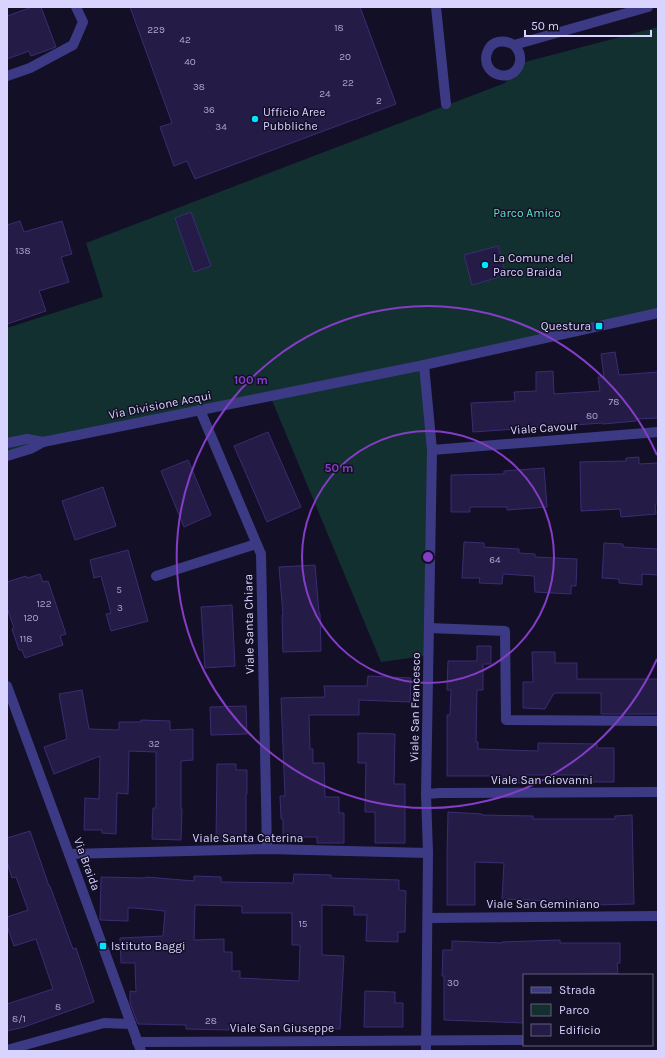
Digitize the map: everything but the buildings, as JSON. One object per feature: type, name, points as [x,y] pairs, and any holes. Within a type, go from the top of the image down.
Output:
[{"type":"street","points":[[7,76],[30,68],[73,44],[83,22],[76,7]]},
{"type":"street","points":[[436,7],[446,104]]},
{"type":"street","points":[[514,45],[648,7]]},
{"type":"street","name":"Via Divisione Acqui","points":[[7,456],[30,449],[43,442],[424,365],[658,313]]},
{"type":"street","name":"Viale San Francesco","points":[[424,365],[432,450],[426,794],[428,853],[426,1046]]},
{"type":"street","name":"Viale Santa Chiara","points":[[200,410],[260,554],[267,850]]},
{"type":"street","name":"Viale Cavour","points":[[432,450],[658,432]]},
{"type":"street","name":"Via Divisione Acqui","points":[[7,443],[27,439],[43,442]]},
{"type":"street","points":[[156,576],[256,544]]},
{"type":"street","points":[[429,628],[505,631],[506,720],[658,721]]},
{"type":"street","name":"Via Braida","points":[[7,686],[139,1047]]},
{"type":"street","name":"Viale San Giovanni","points":[[426,794],[658,792]]},
{"type":"street","name":"Viale Santa Caterina","points":[[69,854],[267,850],[428,853]]},
{"type":"street","name":"Viale San Geminiano","points":[[428,918],[658,916]]},
{"type":"street","points":[[7,1050],[104,1022],[131,1024]]},
{"type":"street","name":"Viale San Giuseppe","points":[[139,1047],[426,1046],[523,1040]]},
{"type":"green space","name":"Parco Amico","points":[[658,27],[658,317],[429,368],[432,655],[381,662],[271,398],[7,453],[7,328],[103,297],[86,243],[505,83],[525,62]]},
{"type":"place","name":"Ufficio Aree Pubbliche","points":[[255,119]]},
{"type":"place","name":"La Comune del Parco Braida","points":[[485,265]]},
{"type":"place","name":"Questura","points":[[599,326]]},
{"type":"place","name":"Istituto Baggi","points":[[103,946]]}]
